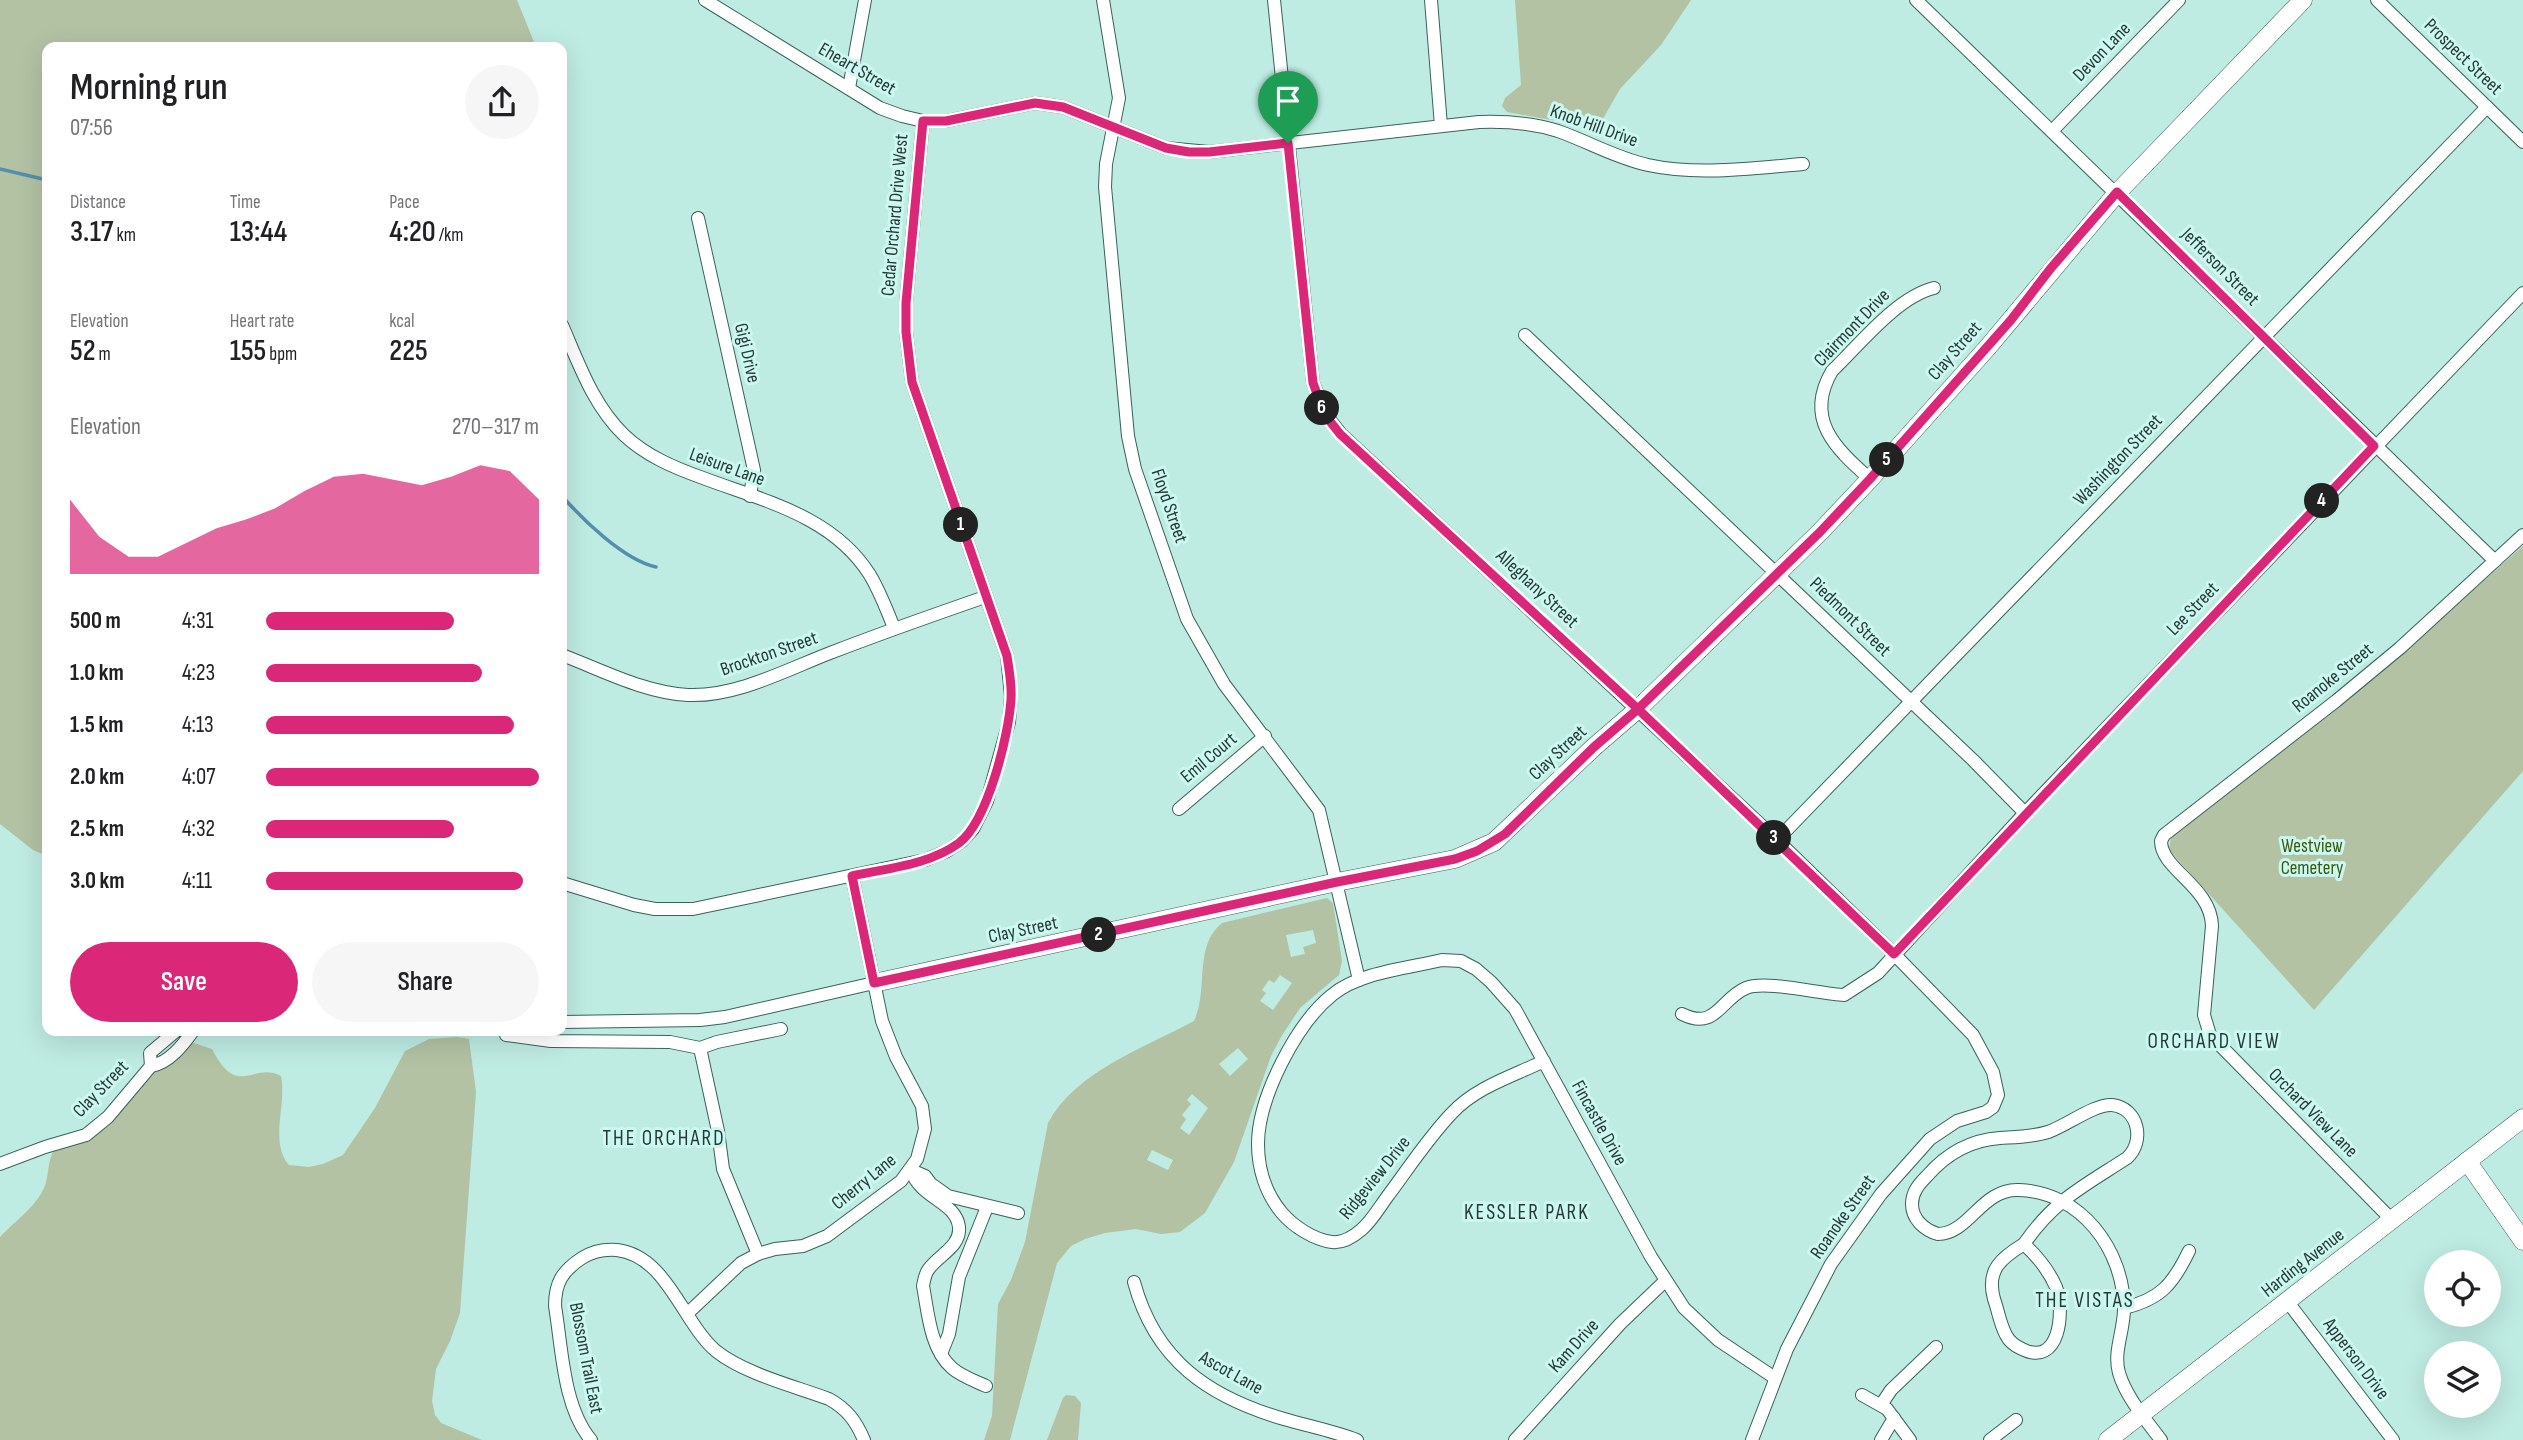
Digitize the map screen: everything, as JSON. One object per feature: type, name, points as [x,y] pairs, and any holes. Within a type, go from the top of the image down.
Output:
[{"type":"street","name":"Eheart Street","points":[[705,0],[880,108],[923,121],[946,121],[1035,103],[1063,107],[1166,148],[1189,152],[1288,143]]},
{"type":"street","points":[[849,88],[865,0]]},
{"type":"street","name":"Floyd Street","points":[[1103,0],[1119,98],[1106,164],[1105,187],[1128,436],[1135,469],[1187,619],[1224,684],[1319,810],[1359,980]]},
{"type":"street","name":"Alleghany Street","points":[[1274,0],[1313,383],[1325,415],[1340,434],[1638,709],[1894,954],[1973,1035],[1993,1072],[1997,1098]]},
{"type":"street","points":[[1431,0],[1441,126]]},
{"type":"street","name":"Jefferson Street","points":[[1916,0],[2495,561]]},
{"type":"street","name":"Devon Lane","points":[[2052,131],[2178,0]]},
{"type":"street","name":"Clay Street","points":[[567,1022],[700,1020],[725,1017],[1337,882],[1455,859],[1477,851],[1505,834],[1820,532],[2011,320],[2051,268],[2117,192],[2304,0]]},
{"type":"street","name":"Prospect Street","points":[[2377,0],[2523,142]]},
{"type":"street","name":"Washington Street","points":[[1777,840],[2487,107]]},
{"type":"street","name":"Cedar Orchard Drive West","points":[[567,885],[655,909],[710,907],[925,860],[962,841],[981,816],[1009,722],[1012,696],[1007,656],[912,382],[906,332],[906,303],[923,121]]},
{"type":"street","name":"Knob Hill Drive","points":[[1288,143],[1494,121],[1532,124],[1559,132],[1626,160],[1671,169],[1710,170],[1803,164]]},
{"type":"street","name":"Gigi Drive","points":[[698,218],[754,470],[750,496]]},
{"type":"street","name":"Clairmont Drive","points":[[1870,479],[1840,452],[1830,439],[1821,407],[1825,382],[1832,371],[1902,303],[1920,292],[1934,288]]},
{"type":"street","name":"Lee Street","points":[[1682,1014],[1693,1019],[1706,1019],[1748,987],[1771,986],[1844,995],[1878,973],[2025,813],[2523,293]]},
{"type":"street","name":"Piedmont Street","points":[[1525,335],[1979,765],[2025,813]]},
{"type":"street","name":"Leisure Lane","points":[[567,337],[590,390],[625,437],[645,452],[675,468],[804,515],[830,532],[869,573],[894,628]]},
{"type":"street","name":"Roanoke Street","points":[[2161,841],[2164,835],[2400,648],[2523,535]]},
{"type":"street","name":"Brockton Street","points":[[567,657],[666,692],[690,695],[712,693],[741,687],[894,628],[985,597]]},
{"type":"street","name":"Emil Court","points":[[1179,809],[1265,736]]},
{"type":"street","name":"Orchard View Lane","points":[[2161,841],[2164,854],[2202,896],[2211,912],[2204,1015],[2210,1035],[2392,1220]]},
{"type":"street","name":"Cherry Lane","points":[[688,1313],[741,1264],[758,1254],[803,1246],[827,1236],[901,1181],[911,1170],[922,1147],[925,1129],[922,1106],[886,1032],[852,876]]},
{"type":"street","name":"Fincastle Drive","points":[[1359,980],[1443,960],[1455,960],[1467,963],[1491,982],[1515,1009],[1665,1281],[1684,1308],[1704,1330],[1775,1378]]},
{"type":"street","name":"Ridgeview Drive","points":[[1359,980],[1326,999],[1297,1037],[1270,1091],[1259,1136],[1258,1158],[1261,1174],[1271,1198],[1289,1221],[1314,1236],[1331,1242],[1360,1232],[1453,1111],[1484,1088],[1544,1061]]},
{"type":"street","points":[[514,1036],[551,1041],[670,1042],[700,1048],[781,1029]]},
{"type":"street","name":"Clay Street","points":[[151,1066],[150,1054],[170,1036]]},
{"type":"street","name":"Clay Street","points":[[0,1164],[45,1146],[86,1135],[108,1117],[151,1066],[158,1065],[178,1050],[189,1036]]},
{"type":"street","points":[[700,1048],[718,1131],[723,1169],[758,1254]]},
{"type":"street","name":"Roanoke Street","points":[[1752,1440],[1775,1378],[1831,1264],[1881,1195],[1937,1133],[1957,1121],[1986,1112],[1995,1105],[1997,1098]]},
{"type":"street","points":[[2024,1244],[2049,1274],[2056,1288],[2060,1310],[2059,1327],[2054,1341],[2046,1349],[2037,1352],[2023,1350],[2006,1336],[1991,1287],[1992,1276],[2002,1260],[2024,1244],[2061,1200],[2127,1158],[2134,1150],[2138,1131],[2125,1111],[2116,1106],[2102,1106],[2047,1133],[1994,1139],[1959,1148],[1933,1169],[1916,1189],[1912,1202],[1913,1212],[1921,1225],[1932,1233],[1944,1234],[1954,1231],[1993,1197],[2007,1191],[2036,1192],[2061,1200],[2094,1228],[2110,1251],[2120,1277],[2124,1308],[2117,1356],[2119,1372],[2142,1414],[2161,1440]]},
{"type":"street","name":"Harding Avenue","points":[[2108,1440],[2523,1118]]},
{"type":"street","points":[[2467,1161],[2523,1241]]},
{"type":"street","points":[[911,1170],[925,1176],[948,1196],[1018,1213]]},
{"type":"street","points":[[911,1170],[914,1181],[925,1192],[953,1210],[959,1227],[953,1246],[928,1270],[923,1286],[933,1336],[951,1368],[986,1386]]},
{"type":"street","points":[[941,1354],[949,1334],[959,1277],[987,1207]]},
{"type":"street","name":"Blossom Trail East","points":[[590,1440],[579,1425],[573,1409],[555,1306],[555,1290],[560,1276],[586,1256],[601,1250],[630,1252],[652,1267],[715,1349],[735,1364],[829,1399],[843,1407],[857,1423],[864,1440]]},
{"type":"street","points":[[2124,1308],[2148,1301],[2165,1289],[2180,1270],[2189,1251]]},
{"type":"street","name":"Kam Drive","points":[[1515,1440],[1620,1324],[1665,1281]]},
{"type":"street","name":"Ascot Lane","points":[[1134,1282],[1143,1313],[1157,1338],[1181,1367],[1197,1380],[1252,1408],[1357,1440]]},
{"type":"street","name":"Apperson Drive","points":[[2287,1301],[2393,1440]]},
{"type":"street","points":[[1881,1405],[1891,1390],[1936,1347]]},
{"type":"street","points":[[1862,1395],[1881,1405],[1910,1440]]},
{"type":"street","points":[[1881,1440],[1894,1418]]},
{"type":"street","points":[[1990,1440],[2016,1420]]},
{"type":"green space","points":[[0,0],[517,0],[534,42],[42,42],[42,854],[0,824]]},
{"type":"green space","points":[[1515,0],[1691,0],[1661,45],[1620,89],[1601,122],[1585,126],[1507,112],[1502,106],[1505,98],[1521,85]]},
{"type":"green space","name":"Westview Cemetery","points":[[2523,546],[2523,771],[2314,1010],[2169,850],[2171,837],[2346,702]]},
{"type":"green space","points":[[1327,898],[1333,903],[1342,961],[1339,975],[1300,1008],[1281,1037],[1271,1056],[1234,1162],[1205,1213],[1180,1232],[1161,1234],[1136,1229],[1085,1239],[1071,1246],[1057,1263],[1010,1440],[984,1440],[992,1416],[998,1304],[1011,1280],[1025,1242],[1048,1123],[1060,1105],[1093,1075],[1133,1051],[1194,1021],[1201,996],[1204,956],[1213,933],[1222,923]],"holes":[[[1313,930],[1316,943],[1303,947],[1305,954],[1291,957],[1286,935]],[[1280,975],[1292,983],[1273,1010],[1260,1001],[1266,993],[1262,990],[1269,980],[1274,983]],[[1238,1048],[1248,1059],[1230,1076],[1219,1064]],[[1192,1094],[1208,1108],[1189,1135],[1180,1128],[1186,1119],[1182,1115],[1191,1104],[1187,1100]],[[1152,1150],[1173,1160],[1168,1170],[1147,1160]]]},
{"type":"green space","points":[[429,1039],[469,1039],[476,1092],[460,1313],[436,1369],[432,1401],[435,1415],[441,1423],[482,1440],[0,1440],[0,1237],[39,1197],[46,1182],[54,1150],[92,1135],[179,1047],[194,1043],[212,1049],[230,1073],[238,1076],[271,1073],[281,1076],[279,1134],[283,1156],[289,1165],[309,1167],[323,1164],[343,1155],[375,1108],[405,1051]]},
{"type":"green space","points":[[1066,1395],[1075,1396],[1081,1403],[1078,1440],[1047,1440],[1063,1398]]},
{"type":"waterway","points":[[0,169],[42,179]]},
{"type":"waterway","points":[[567,501],[618,548],[656,567]]},
{"type":"district","name":"ORCHARD VIEW","points":[[2214,1041]]},
{"type":"district","name":"THE ORCHARD","points":[[664,1138]]},
{"type":"district","name":"KESSLER PARK","points":[[1527,1212]]},
{"type":"district","name":"THE VISTAS","points":[[2085,1300]]},
{"type":"route","points":[[1288,143],[1189,152],[1166,148],[1063,107],[1035,103],[946,121],[923,121],[906,303],[906,332],[912,382],[1007,656],[1012,696],[1009,722],[987,801],[973,829],[947,851],[925,860],[852,876],[874,983],[1337,882],[1455,859],[1477,851],[1505,834],[1594,747],[1638,709],[1894,954],[2374,446],[2117,192],[2051,268],[2011,320],[1870,479],[1820,532],[1638,709],[1340,434],[1325,415],[1313,383],[1288,143]]}]
